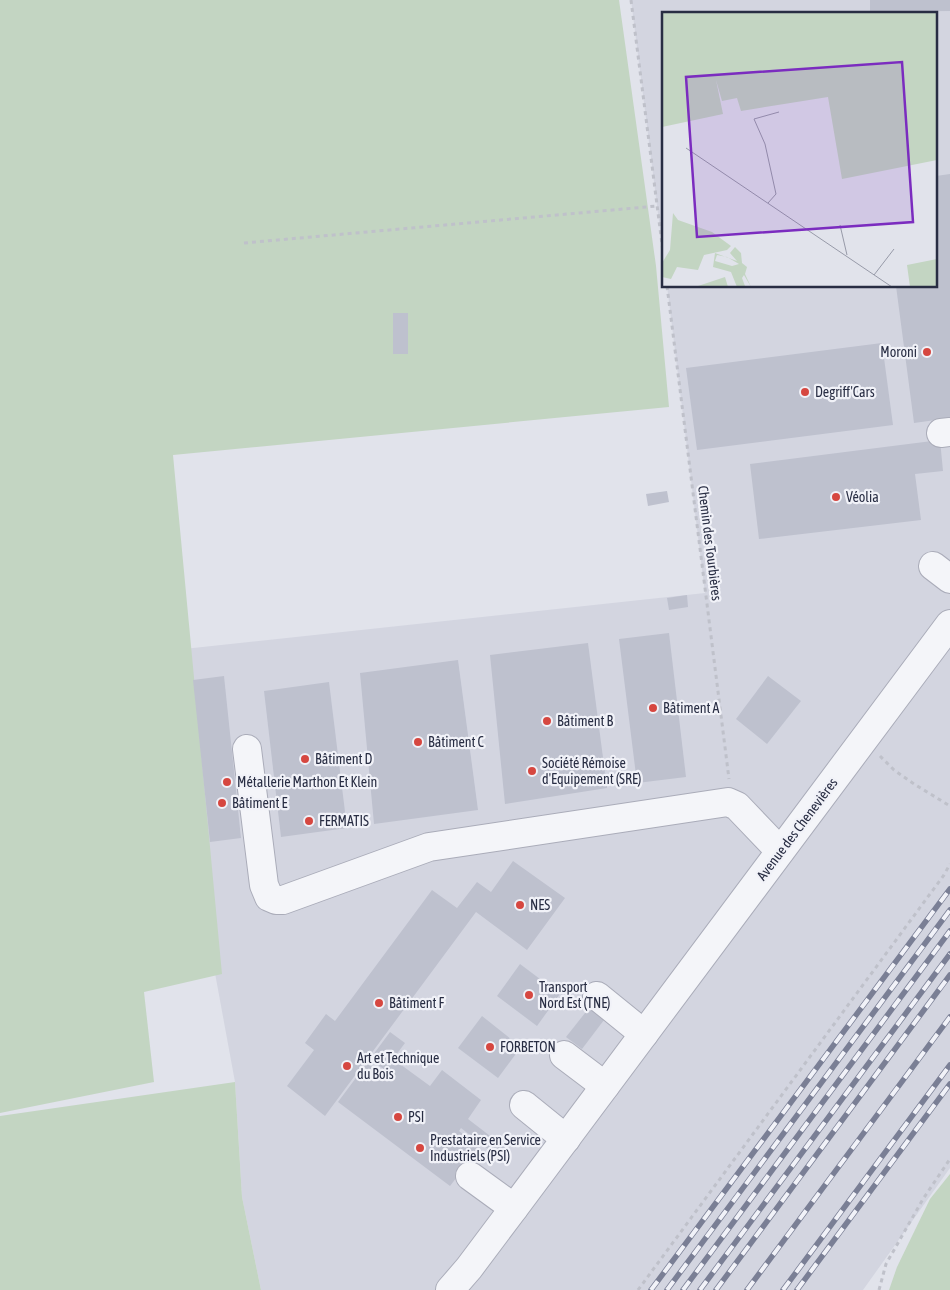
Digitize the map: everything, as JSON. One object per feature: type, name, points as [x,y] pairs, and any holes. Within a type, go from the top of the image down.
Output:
[{"type":"street","name":"Avenue des Chenevières","points":[[450,1290],[469,1268],[566,1139],[950,624]]},
{"type":"street","points":[[246,749],[264,885],[269,897],[276,900],[283,900],[429,847],[732,803],[780,851]]},
{"type":"street","points":[[597,996],[644,1034]]},
{"type":"street","points":[[564,1055],[605,1086]]},
{"type":"street","points":[[524,1105],[566,1139]]},
{"type":"street","points":[[470,1176],[514,1208]]},
{"type":"path","points":[[631,0],[662,245]]},
{"type":"path","points":[[244,243],[657,206]]},
{"type":"path","name":"Chemin des Tourbières","points":[[667,288],[732,803]]},
{"type":"path","points":[[864,739],[894,770],[950,806]]},
{"type":"path","points":[[638,1290],[944,875],[950,864]]},
{"type":"path","points":[[879,1290],[886,1264],[923,1199],[950,1159]]},
{"type":"shaded area","points":[[631,0],[950,0],[950,1168],[863,1290],[261,1290],[242,1197],[235,1082],[156,652],[705,593],[667,288],[938,288],[938,12],[662,12],[662,245]]},
{"type":"green space","points":[[0,0],[619,0],[656,266],[669,407],[173,455],[222,974],[144,992],[154,1082],[0,1113]]},
{"type":"green space","points":[[235,1082],[242,1197],[261,1290],[0,1290],[0,1116]]},
{"type":"green space","points":[[950,1174],[950,1290],[889,1290],[897,1267],[930,1199]]},
{"type":"building","points":[[870,0],[950,0],[950,11],[870,12]]},
{"type":"building","name":"Moroni","points":[[950,174],[950,418],[914,423],[896,288],[938,288],[938,176]]},
{"type":"building","points":[[393,313],[408,313],[408,354],[393,354]]},
{"type":"building","points":[[882,343],[893,425],[697,450],[686,368]]},
{"type":"building","name":"Véolia","points":[[940,440],[943,471],[915,474],[921,520],[759,539],[750,464]]},
{"type":"building","points":[[667,491],[669,502],[648,506],[646,494]]},
{"type":"building","points":[[687,595],[688,607],[669,610],[667,598]]},
{"type":"building","name":"Bâtiment A","points":[[669,633],[686,777],[637,783],[619,639]]},
{"type":"building","name":"Bâtiment B","points":[[588,643],[607,788],[505,804],[490,655]]},
{"type":"building","name":"Bâtiment C","points":[[458,660],[478,810],[374,824],[360,673]]},
{"type":"building","points":[[224,676],[241,838],[210,842],[193,680]]},
{"type":"building","points":[[768,676],[801,701],[767,744],[736,719]]},
{"type":"building","name":"Bâtiment D","points":[[329,682],[347,828],[281,837],[264,691]]},
{"type":"building","name":"Bâtiment F","points":[[513,861],[565,898],[527,950],[476,912],[325,1116],[287,1086],[314,1050],[305,1043],[326,1014],[335,1021],[432,890],[457,908],[477,882],[491,892]]},
{"type":"building","name":"Transport Nord Est (TNE)","points":[[520,964],[560,994],[537,1026],[497,996]]},
{"type":"building","points":[[589,1008],[604,1020],[582,1049],[566,1037]]},
{"type":"building","name":"FORBETON","points":[[482,1016],[521,1047],[498,1078],[458,1048]]},
{"type":"building","name":"PSI","points":[[390,1032],[405,1043],[393,1059],[430,1086],[442,1070],[481,1100],[468,1119],[498,1142],[505,1133],[512,1138],[498,1157],[461,1128],[459,1131],[480,1147],[450,1186],[338,1102],[367,1063],[382,1074],[385,1070],[370,1059]]},
{"type":"railway","points":[[651,1290],[950,889]]},
{"type":"railway","points":[[667,1290],[950,910]]},
{"type":"railway","points":[[683,1290],[950,931]]},
{"type":"railway","points":[[700,1290],[950,954]]},
{"type":"railway","points":[[716,1290],[950,975]]},
{"type":"railway","points":[[747,1290],[950,1017]]},
{"type":"railway","points":[[783,1290],[950,1065]]},
{"type":"railway","points":[[797,1290],[950,1084]]},
{"type":"place","name":"Moroni","points":[[927,352]]},
{"type":"place","name":"Degriff'Cars","points":[[805,392]]},
{"type":"place","name":"Véolia","points":[[836,497]]},
{"type":"place","name":"Bâtiment A","points":[[653,708]]},
{"type":"place","name":"Bâtiment B","points":[[547,721]]},
{"type":"place","name":"Bâtiment C","points":[[418,742]]},
{"type":"place","name":"Bâtiment D","points":[[305,759]]},
{"type":"place","name":"Société Rémoise d'Equipement (SRE)","points":[[532,771]]},
{"type":"place","name":"Métallerie Marthon Et Klein","points":[[227,782]]},
{"type":"place","name":"Bâtiment E","points":[[222,803]]},
{"type":"place","name":"FERMATIS","points":[[309,821]]},
{"type":"place","name":"NES","points":[[520,905]]},
{"type":"place","name":"Transport Nord Est (TNE)","points":[[529,995]]},
{"type":"place","name":"Bâtiment F","points":[[379,1003]]},
{"type":"place","name":"FORBETON","points":[[490,1047]]},
{"type":"place","name":"Art et Technique du Bois","points":[[347,1066]]},
{"type":"place","name":"PSI","points":[[398,1117]]},
{"type":"place","name":"Prestataire en Service Industriels (PSI)","points":[[420,1148]]}]
